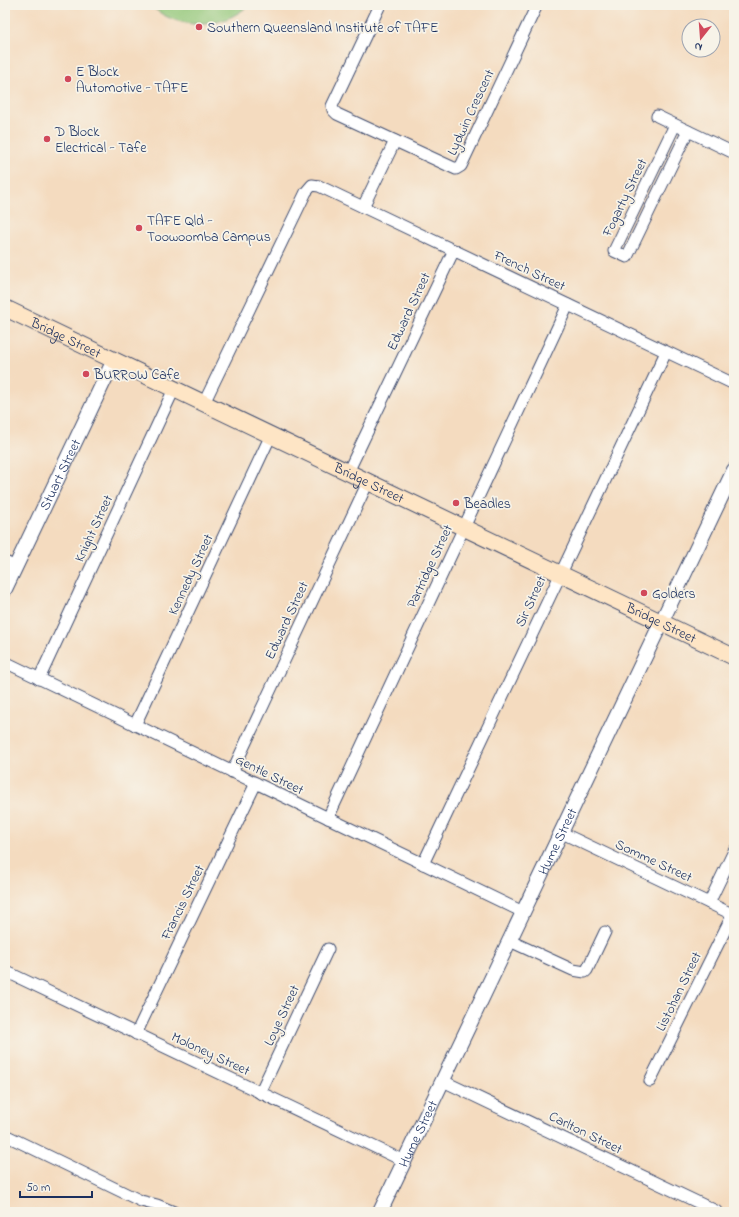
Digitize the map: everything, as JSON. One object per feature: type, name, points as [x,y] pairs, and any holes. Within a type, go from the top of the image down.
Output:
[{"type":"main road","name":"Bridge Street","points":[[5,308],[734,657]]},
{"type":"street","name":"Lydwin Crescent","points":[[380,5],[332,108],[335,113],[454,168],[460,167],[537,5]]},
{"type":"street","points":[[657,116],[734,153]]},
{"type":"street","name":"Fogarty Street","points":[[675,125],[614,251],[627,257],[688,131]]},
{"type":"street","points":[[363,207],[395,141]]},
{"type":"street","name":"French Street","points":[[204,403],[306,192],[312,185],[319,186],[734,384]]},
{"type":"street","name":"Edward Street","points":[[348,472],[454,250]]},
{"type":"street","name":"Partridge Street","points":[[328,818],[568,304]]},
{"type":"street","name":"Sir Street","points":[[423,864],[666,352]]},
{"type":"street","name":"Stuart Street","points":[[5,589],[10,564],[114,360]]},
{"type":"street","name":"Knight Street","points":[[39,679],[174,389]]},
{"type":"street","name":"Kennedy Street","points":[[135,725],[271,435]]},
{"type":"street","name":"Hume Street","points":[[380,1212],[734,470]]},
{"type":"street","name":"Edward Street","points":[[232,772],[368,482]]},
{"type":"street","name":"Gentle Street","points":[[5,662],[523,912]]},
{"type":"street","name":"Francis Street","points":[[136,1034],[256,783]]},
{"type":"street","name":"Somme Street","points":[[560,832],[733,914]]},
{"type":"street","points":[[709,903],[734,851]]},
{"type":"street","name":"Listohan Street","points":[[650,1081],[733,914]]},
{"type":"street","points":[[510,941],[573,970],[584,972],[587,970],[605,932]]},
{"type":"street","name":"Loye Street","points":[[260,1093],[328,949]]},
{"type":"street","name":"Moloney Street","points":[[5,971],[404,1161]]},
{"type":"street","name":"Carlton Street","points":[[443,1080],[716,1211]]},
{"type":"street","points":[[5,1135],[141,1201],[157,1205],[174,1212]]},
{"type":"green space","points":[[150,5],[249,5],[226,19],[213,23],[200,24],[186,23],[173,19]]},
{"type":"place","name":"Southern Queensland Institute of TAFE","points":[[199,27]]},
{"type":"place","name":"E Block Automotive - TAFE","points":[[68,79]]},
{"type":"place","name":"D Block Electrical - Tafe","points":[[47,139]]},
{"type":"place","name":"TAFE Qld - Toowoomba Campus","points":[[139,228]]},
{"type":"place","name":"BURROW Cafe","points":[[86,374]]},
{"type":"place","name":"Beadles","points":[[456,503]]},
{"type":"place","name":"Golders","points":[[644,593]]}]
